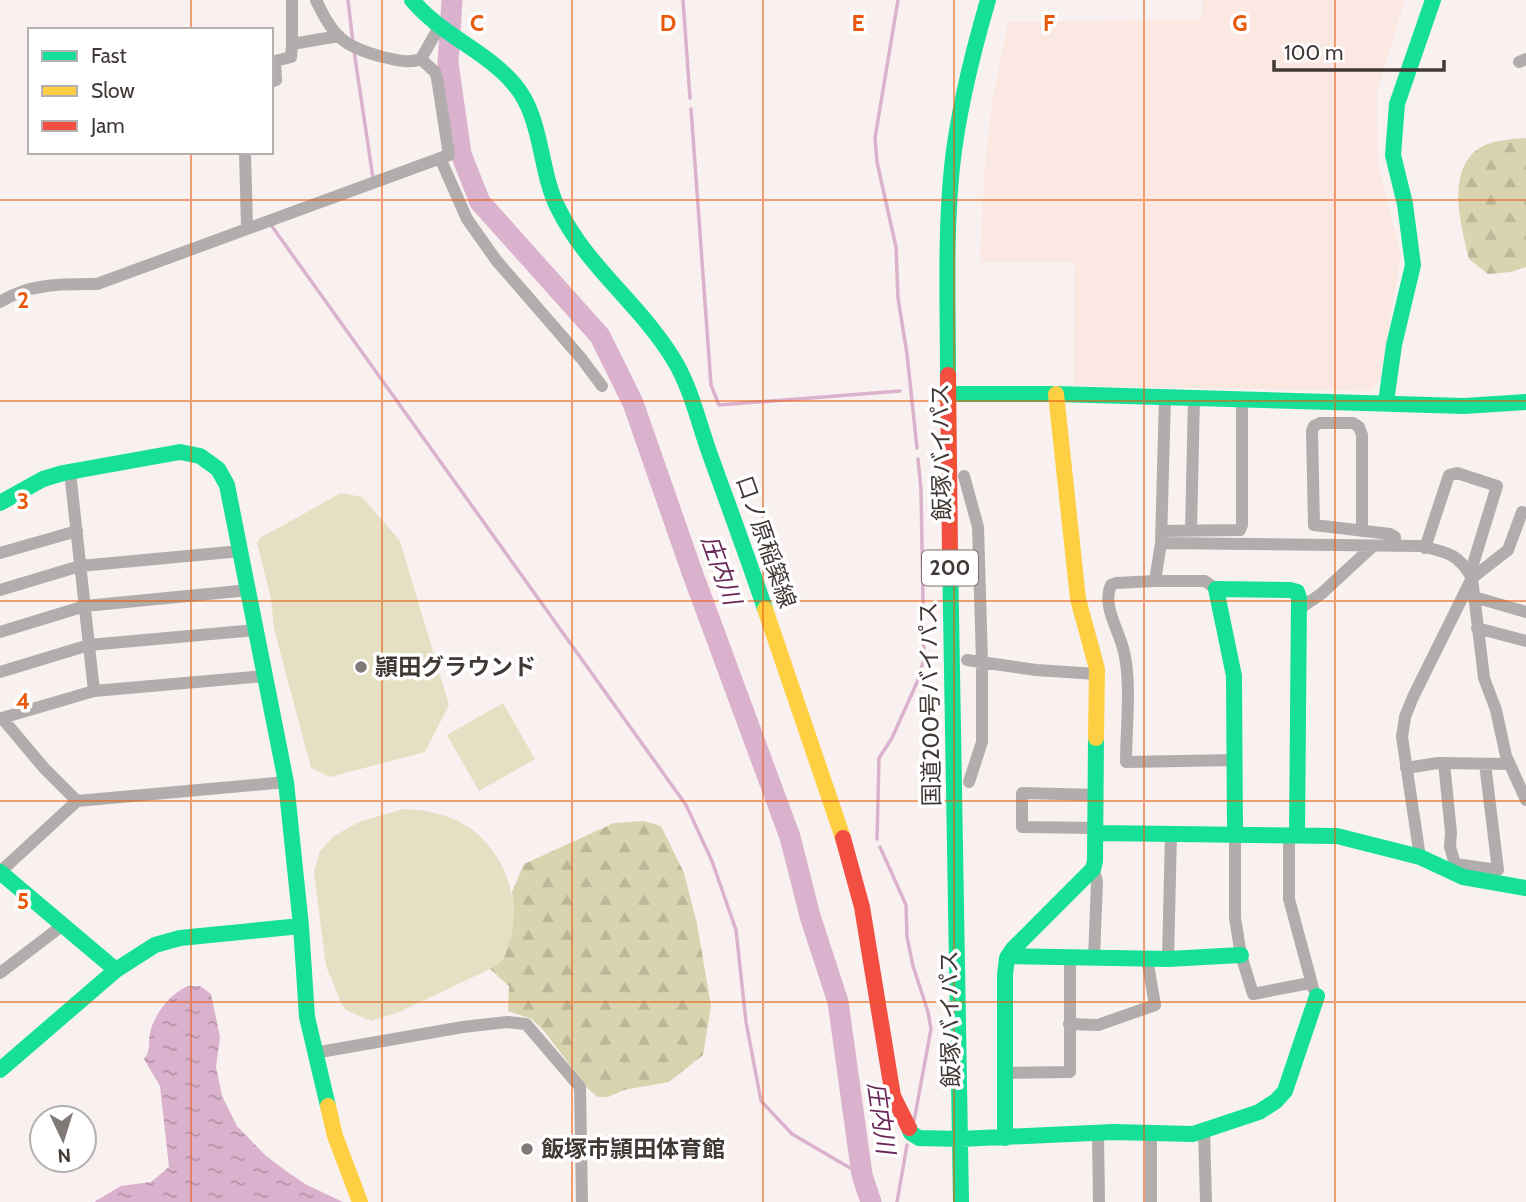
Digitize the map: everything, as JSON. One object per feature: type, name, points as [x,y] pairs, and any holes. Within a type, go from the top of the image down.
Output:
[{"type":"main road","name":"口ノ原稲築線","points":[[412,0],[439,27],[498,68],[516,85],[527,102],[556,207],[586,252],[659,338],[675,362],[738,530],[839,823],[862,907],[893,1096],[911,1133],[919,1138],[968,1139]]},
{"type":"main road","name":"国道200号バイパス","points":[[961,1202],[968,1139],[956,394],[947,246],[952,167],[967,72],[988,0]]},
{"type":"main road","name":"飯塚バイパス","points":[[975,1202],[968,1139],[969,782],[975,661],[964,476],[956,394],[966,179],[982,77],[1002,0]]},
{"type":"main road","points":[[1386,402],[1395,345],[1413,265],[1405,204],[1394,155],[1397,104],[1433,0]]},
{"type":"main road","points":[[956,394],[1165,396],[1464,406],[1526,402]]},
{"type":"main road","points":[[1005,1138],[1005,966],[1008,956],[1094,869],[1097,830],[1097,674],[1094,652],[1078,599],[1056,394]]},
{"type":"main road","points":[[0,503],[43,479],[180,452],[200,456],[218,469],[227,485],[286,782],[301,926],[307,1017],[335,1136],[360,1202]]},
{"type":"main road","points":[[1235,833],[1234,676],[1216,589],[1297,592],[1299,609],[1293,834]]},
{"type":"main road","points":[[1097,830],[1337,836],[1420,857],[1463,877],[1498,877],[1526,888]]},
{"type":"main road","points":[[0,872],[116,970]]},
{"type":"main road","points":[[0,1070],[116,970],[155,945],[180,938],[301,926]]},
{"type":"main road","points":[[1008,956],[1168,959],[1241,955]]},
{"type":"main road","points":[[968,1139],[1098,1133],[1193,1134],[1259,1111],[1276,1101],[1285,1091],[1313,990]]},
{"type":"street","points":[[273,81],[276,79],[275,61],[291,57],[292,0]]},
{"type":"street","points":[[316,0],[323,16],[347,45],[404,62],[421,59]]},
{"type":"street","points":[[421,59],[439,27]]},
{"type":"street","points":[[292,44],[339,36]]},
{"type":"street","points":[[0,302],[47,284],[97,284],[449,155],[438,78],[421,59]]},
{"type":"street","points":[[245,154],[247,227]]},
{"type":"street","points":[[440,159],[467,219],[496,260],[602,386]]},
{"type":"street","points":[[1155,581],[1162,537],[1165,396]]},
{"type":"street","points":[[1191,531],[1194,397]]},
{"type":"street","points":[[1162,537],[1191,531],[1240,530],[1242,398]]},
{"type":"street","points":[[1363,531],[1362,435],[1359,427],[1353,423],[1320,423],[1314,426],[1312,431],[1314,525],[1352,530],[1391,534],[1395,537],[1395,546]]},
{"type":"street","points":[[71,472],[94,691]]},
{"type":"street","points":[[1420,857],[1402,737],[1405,717],[1471,576],[1497,486],[1457,473],[1449,475],[1424,548]]},
{"type":"street","points":[[1471,576],[1508,550],[1522,512]]},
{"type":"street","points":[[0,553],[77,531]]},
{"type":"street","points":[[1162,537],[1424,548],[1458,558],[1471,576],[1484,678],[1496,710],[1509,765],[1526,800]]},
{"type":"street","points":[[1299,609],[1321,594],[1373,546]]},
{"type":"street","points":[[0,590],[80,566],[240,551]]},
{"type":"street","points":[[1216,589],[1205,581],[1116,583],[1111,585],[1108,600],[1124,649],[1126,762],[1234,760]]},
{"type":"street","points":[[0,632],[85,606],[248,590]]},
{"type":"street","points":[[1474,597],[1526,612]]},
{"type":"street","points":[[1477,628],[1526,641]]},
{"type":"street","points":[[0,672],[89,645],[256,630]]},
{"type":"street","points":[[975,661],[1036,670],[1097,674]]},
{"type":"street","points":[[77,802],[1,718],[94,691],[265,676]]},
{"type":"street","points":[[1406,768],[1444,763],[1509,765]]},
{"type":"street","points":[[1444,763],[1450,847],[1455,864],[1498,877],[1485,764]]},
{"type":"street","points":[[0,872],[77,802],[286,782]]},
{"type":"street","points":[[1097,795],[1022,793],[1022,827],[1097,830]]},
{"type":"street","points":[[1168,959],[1171,833]]},
{"type":"street","points":[[1235,833],[1235,918],[1241,955],[1253,994],[1313,990],[1289,899],[1293,834]]},
{"type":"street","points":[[1094,869],[1097,881],[1094,958]]},
{"type":"street","points":[[0,973],[63,925]]},
{"type":"street","points":[[1005,1073],[1070,1072],[1070,957]]},
{"type":"street","points":[[1069,1024],[1098,1025],[1155,1005],[1147,959]]},
{"type":"street","points":[[314,1053],[463,1027],[526,1024],[580,1087],[582,1202]]},
{"type":"street","points":[[1204,1130],[1206,1202]]},
{"type":"street","points":[[1098,1133],[1099,1202]]},
{"type":"street","points":[[1151,1134],[1152,1202]]},
{"type":"shaded area","points":[[1203,0],[1405,0],[1377,91],[1378,166],[1401,255],[1380,380],[1371,391],[1074,386],[1075,262],[980,262],[984,176],[991,109],[1008,22],[1202,19]]},
{"type":"shaded area","name":"頴田グラウンド","points":[[341,493],[362,497],[400,541],[449,705],[425,752],[330,777],[311,768],[274,629],[271,599],[257,543],[260,538]]},
{"type":"shaded area","points":[[503,703],[535,759],[479,791],[447,735]]},
{"type":"shaded area","points":[[403,809],[449,817],[474,831],[485,842],[495,854],[509,883],[513,898],[513,929],[504,957],[490,969],[399,1012],[371,1021],[346,1010],[326,966],[314,872],[320,851],[334,836],[359,822]]},
{"type":"green space","points":[[1526,138],[1526,267],[1511,272],[1488,274],[1469,259],[1460,214],[1459,182],[1463,168],[1471,156],[1483,146],[1498,141]]},
{"type":"green space","points":[[644,821],[661,826],[684,873],[697,924],[711,1006],[703,1055],[669,1082],[598,1097],[589,1090],[532,1019],[508,1011],[509,986],[490,969],[503,959],[514,912],[512,892],[524,864],[614,823]]},
{"type":"water","points":[[188,986],[200,986],[211,994],[220,1037],[216,1067],[222,1096],[237,1126],[266,1156],[289,1173],[305,1184],[343,1202],[94,1202],[121,1186],[151,1182],[169,1167],[160,1086],[144,1059],[152,1026],[159,1012],[169,999]]},
{"type":"waterway","points":[[348,0],[353,43]]},
{"type":"waterway","name":"庄内川","points":[[452,0],[448,63],[461,154],[480,202],[600,336],[633,403],[790,837],[810,916],[838,1002],[862,1175],[871,1202]]},
{"type":"waterway","points":[[683,0],[690,98]]},
{"type":"waterway","points":[[898,0],[875,138],[877,162],[896,247],[898,298],[917,448]]},
{"type":"waterway","points":[[354,51],[373,178]]},
{"type":"waterway","points":[[691,109],[711,385],[719,405],[900,391]]},
{"type":"waterway","points":[[271,225],[686,805],[712,861],[736,930],[746,1022],[761,1101],[792,1134],[862,1175]]},
{"type":"waterway","points":[[877,839],[879,758],[892,738],[918,680],[924,659],[918,459]]},
{"type":"waterway","points":[[880,847],[906,905],[907,937],[931,1029],[914,1121]]},
{"type":"waterway","points":[[897,1202],[907,1145]]},
{"type":"traffic: fast","points":[[412,0],[436,23],[490,61],[514,84],[523,97],[536,128],[552,193],[570,229],[598,267],[661,340],[680,370],[765,609]]},
{"type":"traffic: fast","points":[[948,375],[948,245],[952,167],[966,83],[988,0]]},
{"type":"traffic: fast","points":[[1386,402],[1394,345],[1413,265],[1405,204],[1393,155],[1397,104],[1433,0]]},
{"type":"traffic: fast","points":[[949,394],[1056,394],[1464,406],[1526,402]]},
{"type":"traffic: fast","points":[[0,503],[43,479],[63,473],[180,452],[200,456],[218,469],[227,485],[286,782],[301,926],[307,1017],[328,1106]]},
{"type":"traffic: fast","points":[[950,552],[961,1202]]},
{"type":"traffic: fast","points":[[1235,833],[1234,676],[1216,589],[1290,590],[1297,592],[1299,598],[1297,834]]},
{"type":"traffic: fast","points":[[1005,1138],[1007,958],[1093,869],[1096,738]]},
{"type":"traffic: fast","points":[[1097,833],[1337,836],[1420,857],[1463,877],[1526,888]]},
{"type":"traffic: fast","points":[[0,872],[116,970]]},
{"type":"traffic: fast","points":[[0,1070],[116,970],[155,945],[180,938],[301,926]]},
{"type":"traffic: fast","points":[[1008,956],[1168,959],[1241,955]]},
{"type":"traffic: fast","points":[[909,1128],[911,1133],[919,1138],[960,1139],[1113,1132],[1193,1134],[1259,1112],[1276,1101],[1285,1091],[1317,996]]},
{"type":"traffic: slow","points":[[1056,394],[1078,599],[1097,669],[1096,738]]},
{"type":"traffic: slow","points":[[765,609],[843,838]]},
{"type":"traffic: slow","points":[[328,1106],[335,1136],[360,1202]]},
{"type":"traffic: jam","points":[[948,375],[950,552]]},
{"type":"traffic: jam","points":[[843,838],[862,907],[893,1096],[909,1128]]},
{"type":"place","name":"頴田グラウンド","points":[[361,667]]},
{"type":"place","name":"飯塚市頴田体育館","points":[[527,1149]]}]
